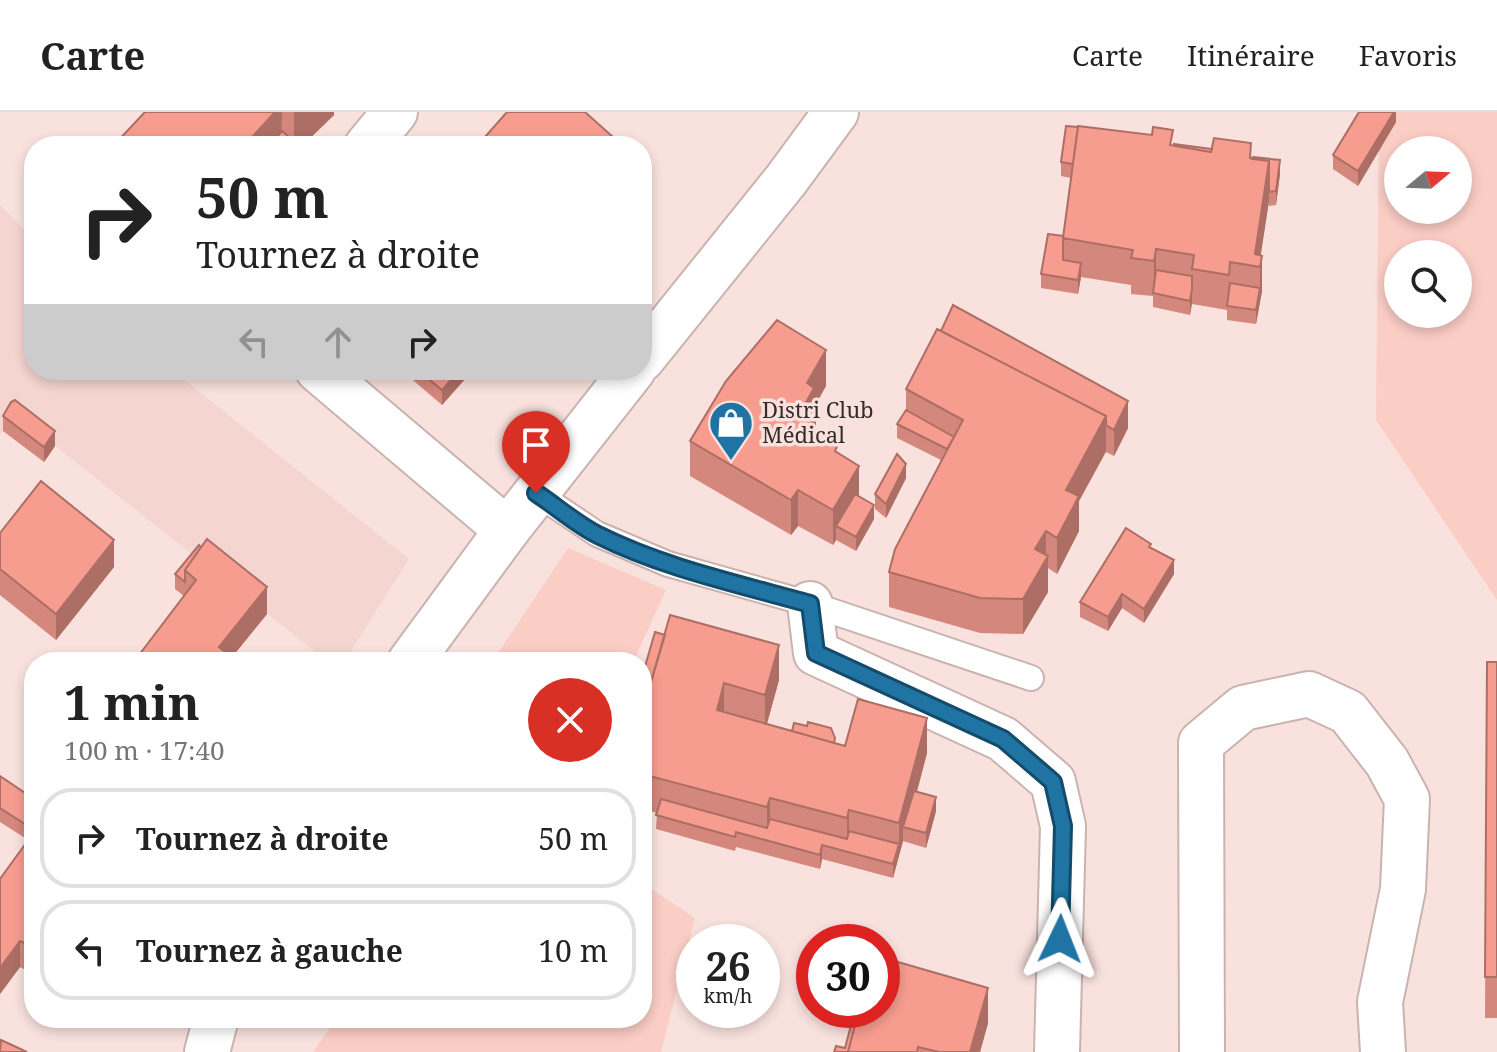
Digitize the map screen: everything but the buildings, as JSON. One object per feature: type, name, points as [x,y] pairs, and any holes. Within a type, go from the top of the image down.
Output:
[{"type":"street","points":[[375,136],[395,112]]},
{"type":"street","points":[[652,347],[786,180],[836,112]]},
{"type":"street","points":[[330,380],[507,530]]},
{"type":"street","points":[[417,652],[507,530],[625,380]]},
{"type":"street","points":[[810,604],[816,653],[1003,739],[1053,782],[1063,826],[1057,1052]]},
{"type":"street","points":[[1202,1052],[1201,743],[1243,708],[1309,694],[1348,712],[1387,762],[1407,799],[1403,889],[1380,1002],[1383,1052]]},
{"type":"street","points":[[207,1052],[213,1028]]},
{"type":"lane","points":[[536,493],[597,534],[668,564],[810,604],[1031,678]]},
{"type":"shaded area","points":[[1379,112],[1497,112],[1497,600],[1376,420]]},
{"type":"shaded area","points":[[0,205],[24,229],[24,380],[185,380],[409,559],[350,652],[315,652],[15,414],[0,435]]},
{"type":"shaded area","points":[[568,548],[666,590],[638,652],[499,652]]},
{"type":"shaded area","points":[[652,890],[695,918],[693,924],[676,924],[676,993],[661,1052],[313,1052],[330,1028],[652,1028]]},
{"type":"place","name":"Distri Club Médical","points":[[731,462]]},
{"type":"route","points":[[536,493],[597,534],[637,552],[668,564],[810,604],[816,653],[1003,739],[1037,767],[1053,782],[1063,826],[1060,939]]}]
